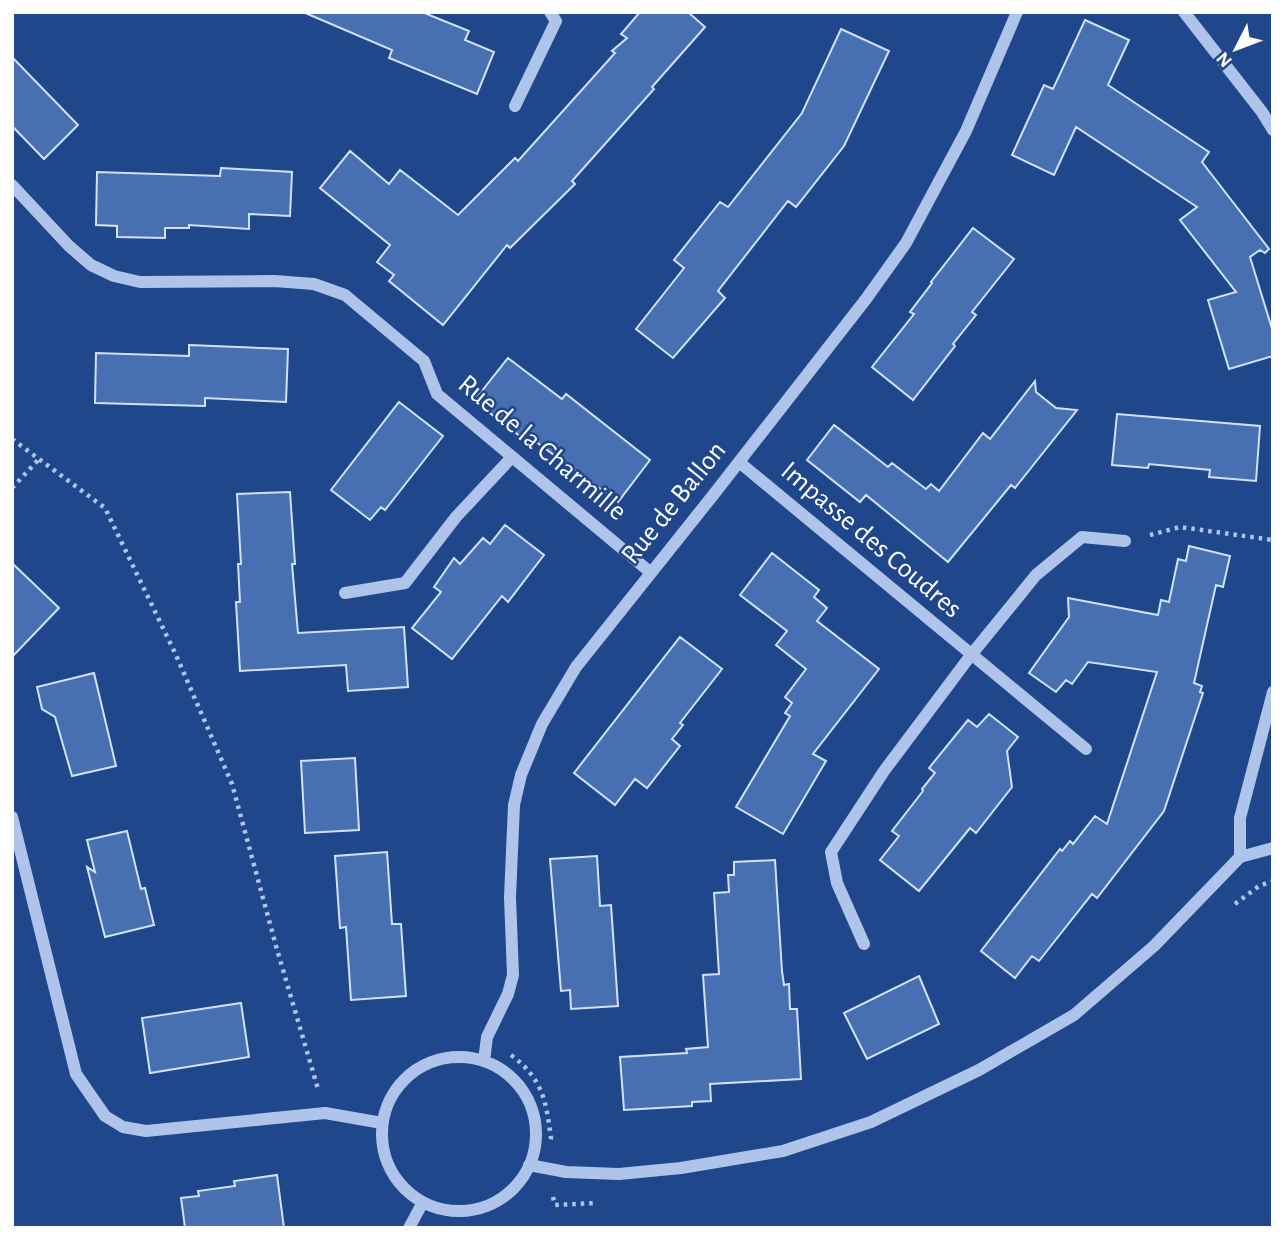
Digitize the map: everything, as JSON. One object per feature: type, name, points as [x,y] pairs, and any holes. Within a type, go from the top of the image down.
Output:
[{"type":"street","points":[[515,106],[556,21],[550,12]]},
{"type":"street","name":"Rue de Ballon","points":[[484,1061],[487,1037],[508,994],[513,975],[511,835],[521,775],[557,695],[650,572],[866,299],[906,243],[966,131],[1017,12]]},
{"type":"street","points":[[1184,12],[1273,130]]},
{"type":"street","name":"Rue de la Charmille","points":[[12,185],[69,246],[91,265],[114,276],[140,282],[274,281],[314,284],[345,295],[424,361],[437,394],[650,572]]},
{"type":"street","points":[[345,593],[405,583],[456,517],[512,457]]},
{"type":"street","name":"Impasse des Coudres","points":[[739,462],[1086,749]]},
{"type":"street","name":"Impasse des Coudres","points":[[864,944],[836,883],[831,852],[884,771],[971,655],[1036,575],[1082,537],[1125,541]]},
{"type":"street","points":[[1240,858],[1240,818],[1273,692]]},
{"type":"street","points":[[12,817],[76,1073],[105,1116],[123,1127],[146,1131],[326,1113],[382,1123]]},
{"type":"street","points":[[529,1165],[566,1172],[619,1174],[681,1168],[783,1151],[872,1122],[979,1070],[1074,1015],[1154,946],[1240,858],[1273,848]]},
{"type":"street","points":[[453,1057],[484,1061],[500,1068],[513,1079],[531,1108],[536,1139],[529,1165],[511,1190],[486,1206],[460,1211],[440,1209],[423,1202],[404,1189],[391,1171],[382,1146],[382,1123],[394,1090],[420,1066],[453,1057]]},
{"type":"street","points":[[409,1228],[423,1202]]},
{"type":"path","points":[[12,439],[105,508],[176,655],[232,784],[275,946],[326,1113]]},
{"type":"path","points":[[12,488],[40,458]]},
{"type":"path","points":[[1125,541],[1180,527],[1273,540]]},
{"type":"building","points":[[303,12],[422,12],[469,31],[465,40],[494,52],[477,94],[389,58],[392,50]]},
{"type":"building","points":[[640,12],[688,12],[705,27],[572,181],[575,184],[510,248],[507,245],[443,325],[389,281],[394,275],[377,262],[390,245],[320,188],[350,151],[389,184],[400,170],[458,215],[515,158],[518,161],[615,53],[612,51],[627,38],[621,34]]},
{"type":"building","points":[[1085,20],[1129,40],[1108,85],[1209,152],[1202,162],[1269,249],[1265,253],[1260,250],[1250,257],[1273,332],[1273,356],[1229,369],[1208,300],[1236,292],[1180,220],[1197,207],[1076,127],[1054,175],[1012,155],[1044,85],[1053,89]]},
{"type":"building","points":[[841,29],[889,51],[844,146],[796,207],[788,201],[718,291],[725,298],[673,358],[636,329],[684,268],[674,260],[720,202],[728,207],[802,113]]},
{"type":"building","points":[[12,57],[78,125],[44,159],[12,126]]},
{"type":"building","points":[[221,168],[292,172],[290,216],[249,214],[249,229],[189,225],[189,228],[165,228],[165,238],[117,237],[117,226],[96,225],[97,172],[220,176]]},
{"type":"building","points":[[973,228],[1014,259],[972,312],[976,315],[913,400],[872,367],[914,314],[910,312]]},
{"type":"building","points":[[189,345],[288,349],[286,402],[205,398],[205,406],[95,403],[96,353],[189,356]]},
{"type":"building","points":[[508,358],[562,399],[566,394],[650,460],[618,502],[532,439],[529,443],[474,401]]},
{"type":"building","points":[[1035,381],[1036,392],[1056,408],[1077,410],[1015,488],[1011,485],[948,562],[866,495],[860,502],[807,460],[834,425],[888,467],[892,463],[926,489],[931,484],[939,491],[983,433],[990,439]]},
{"type":"building","points":[[399,402],[443,436],[385,510],[381,507],[370,520],[331,490]]},
{"type":"building","points":[[1117,414],[1260,426],[1256,481],[1209,477],[1210,470],[1149,464],[1148,468],[1112,465]]},
{"type":"building","points":[[290,492],[298,633],[404,627],[408,687],[348,691],[346,665],[240,671],[236,602],[240,602],[238,564],[241,564],[237,494]]},
{"type":"building","points":[[505,525],[544,555],[508,602],[502,596],[452,659],[412,628],[441,592],[434,587],[454,558],[460,564],[483,538],[490,544]]},
{"type":"building","points":[[1189,546],[1230,556],[1223,587],[1216,585],[1194,683],[1202,686],[1200,692],[1203,693],[1164,811],[1097,898],[1092,894],[1039,961],[1032,956],[1015,978],[981,951],[1060,849],[1062,851],[1070,841],[1073,844],[1095,816],[1107,824],[1157,672],[1088,662],[1072,684],[1066,680],[1056,692],[1029,673],[1069,617],[1068,598],[1158,615],[1161,600],[1169,602],[1178,559],[1186,561]]},
{"type":"building","points":[[772,553],[819,590],[814,597],[827,608],[817,621],[879,669],[813,754],[826,761],[783,834],[736,807],[790,716],[785,713],[792,703],[785,697],[806,669],[776,645],[787,631],[740,595]]},
{"type":"building","points":[[12,563],[59,608],[12,657]]},
{"type":"building","points":[[680,637],[722,669],[680,723],[683,725],[672,739],[680,746],[647,788],[635,779],[615,805],[574,773]]},
{"type":"building","points":[[94,673],[116,766],[72,776],[55,717],[42,709],[37,687]]},
{"type":"building","points":[[989,714],[1018,737],[1007,751],[1012,787],[976,833],[970,828],[919,891],[880,860],[899,836],[892,831],[935,773],[929,768],[968,720],[977,727]]},
{"type":"building","points":[[355,758],[359,830],[305,833],[301,761]]},
{"type":"building","points":[[127,831],[141,889],[145,888],[154,925],[105,937],[87,867],[95,872],[87,840]]},
{"type":"building","points":[[387,852],[392,924],[401,924],[406,996],[351,1000],[346,927],[340,928],[335,856]]},
{"type":"building","points":[[597,856],[600,906],[611,905],[618,1006],[571,1009],[570,990],[561,991],[550,859]]},
{"type":"building","points":[[775,860],[782,971],[784,985],[789,984],[790,1009],[797,1009],[801,1079],[710,1084],[711,1101],[692,1102],[692,1106],[624,1110],[620,1057],[687,1053],[686,1049],[708,1047],[703,975],[719,974],[714,893],[729,892],[728,875],[734,875],[734,862]]},
{"type":"building","points":[[919,976],[939,1024],[867,1059],[844,1013]]},
{"type":"building","points":[[241,1003],[249,1057],[150,1073],[142,1018]]},
{"type":"building","points":[[277,1175],[284,1228],[185,1228],[181,1198],[199,1196],[198,1191],[235,1186],[234,1181]]}]
